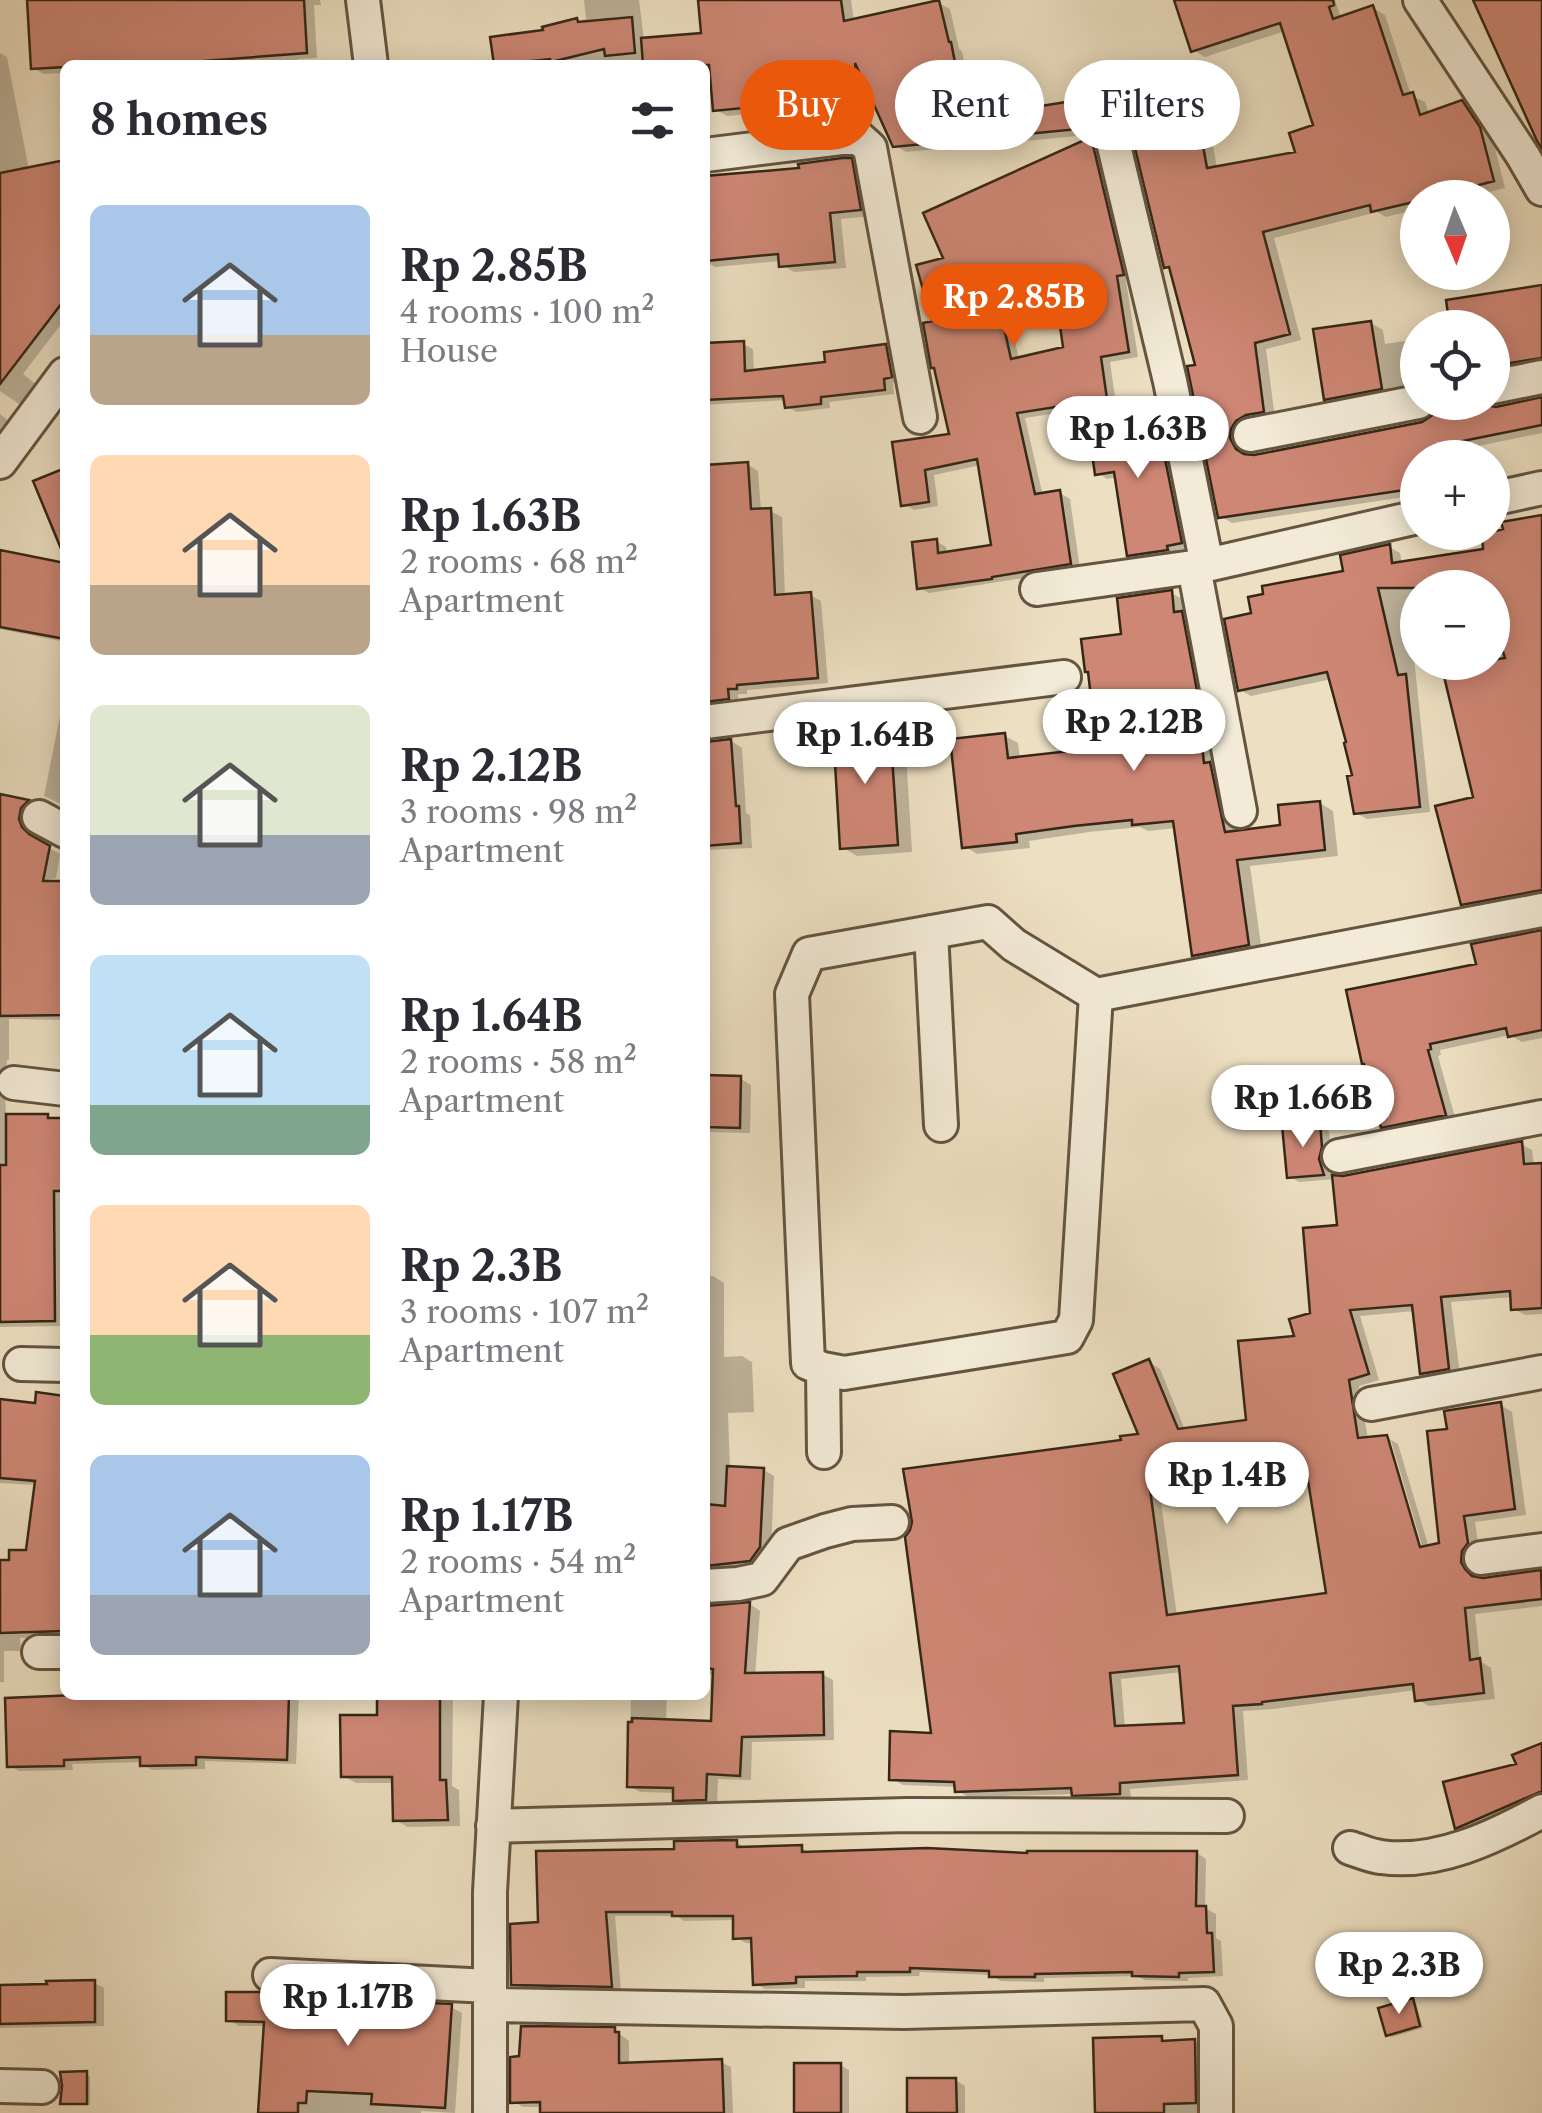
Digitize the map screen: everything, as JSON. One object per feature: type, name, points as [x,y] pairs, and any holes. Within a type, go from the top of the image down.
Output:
[{"type":"street","points":[[363,0],[370,60]]},
{"type":"street","points":[[1420,0],[1532,153],[1542,189]]},
{"type":"street","points":[[710,155],[841,138],[860,138],[870,148],[920,417]]},
{"type":"street","points":[[1115,150],[1170,381],[1240,811]]},
{"type":"street","points":[[1510,383],[1542,377]]},
{"type":"street","points":[[0,462],[60,381]]},
{"type":"street","points":[[1250,435],[1400,406]]},
{"type":"street","points":[[1510,495],[1542,488]]},
{"type":"street","points":[[1037,588],[1200,566],[1400,520]]},
{"type":"street","points":[[710,721],[1064,677]]},
{"type":"street","points":[[1096,995],[1076,1320],[1067,1337],[844,1372],[822,1370],[808,1363],[792,994],[809,954],[988,922],[1014,945],[1096,995],[1542,910]]},
{"type":"street","points":[[931,932],[941,1125]]},
{"type":"street","points":[[14,1084],[60,1089]]},
{"type":"street","points":[[1339,1156],[1542,1117]]},
{"type":"street","points":[[20,1364],[60,1366]]},
{"type":"street","points":[[822,1370],[824,1452]]},
{"type":"street","points":[[1371,1404],[1542,1372]]},
{"type":"street","points":[[710,1586],[762,1579],[788,1544],[825,1531],[852,1524],[892,1522]]},
{"type":"street","points":[[1481,1558],[1542,1550]]},
{"type":"street","points":[[490,2113],[493,1826],[500,1700]]},
{"type":"street","points":[[1350,1848],[1380,1857],[1443,1854],[1542,1811]]},
{"type":"street","points":[[493,1826],[907,1815],[1227,1816]]},
{"type":"street","points":[[270,1976],[490,1995],[904,2012],[1204,2004],[1216,2026],[1216,2113]]},
{"type":"street","points":[[0,2086],[42,2087]]},
{"type":"building","points":[[27,0],[304,0],[307,53],[217,60],[60,60],[60,67],[31,69]]},
{"type":"building","points":[[698,0],[841,0],[844,21],[939,0],[955,60],[895,60],[893,147],[875,107],[875,60],[740,60],[740,108],[713,111],[710,60],[643,60],[641,38],[701,33]]},
{"type":"building","points":[[1174,0],[1333,0],[1334,5],[1329,7],[1333,19],[1373,5],[1403,95],[1413,92],[1420,115],[1462,100],[1480,127],[1494,180],[1400,180],[1400,205],[1371,212],[1370,205],[1263,232],[1290,334],[1255,343],[1264,412],[1236,421],[1230,438],[1236,449],[1254,455],[1425,420],[1510,420],[1510,404],[1542,397],[1542,425],[1468,440],[1400,440],[1400,491],[1218,518],[1187,366],[1195,365],[1169,267],[1164,268],[1135,150],[1204,150],[1207,168],[1295,152],[1289,133],[1313,125],[1280,23],[1191,52]]},
{"type":"building","points":[[1473,0],[1542,0],[1542,149],[1537,141]]},
{"type":"building","points":[[632,17],[635,53],[605,56],[604,49],[559,60],[493,60],[490,37],[543,30],[542,27],[577,18],[578,22]]},
{"type":"building","points":[[1064,102],[1064,130],[1044,132],[1044,106]]},
{"type":"building","points":[[1064,149],[1094,150],[1124,275],[1117,276],[1129,352],[1101,357],[1107,399],[1017,413],[1035,494],[1060,490],[1071,564],[917,589],[912,542],[937,539],[938,553],[991,545],[977,459],[925,470],[929,502],[901,506],[892,442],[949,434],[931,368],[923,323],[932,321],[916,265],[943,258],[923,213]],"holes":[[[1052,270],[1063,347],[1011,359],[995,286]]]},
{"type":"building","points":[[852,158],[861,210],[830,213],[835,262],[779,267],[778,254],[710,261],[710,176],[799,168],[798,164]]},
{"type":"building","points":[[60,161],[60,306],[0,384],[0,173]]},
{"type":"building","points":[[1542,285],[1542,358],[1510,363],[1510,310],[1447,310],[1446,300]]},
{"type":"building","points":[[1371,321],[1382,389],[1324,400],[1313,329]]},
{"type":"building","points":[[744,341],[745,371],[825,362],[824,352],[886,344],[892,377],[884,379],[885,390],[821,397],[821,404],[785,408],[783,396],[710,400],[710,343]]},
{"type":"building","points":[[1156,414],[1182,543],[1167,546],[1168,550],[1127,556],[1114,472],[1095,475],[1088,424]]},
{"type":"building","points":[[748,462],[751,509],[771,508],[775,595],[811,592],[818,678],[737,685],[737,689],[728,689],[729,699],[710,701],[710,465]]},
{"type":"building","points":[[60,470],[60,546],[33,481]]},
{"type":"building","points":[[1542,515],[1542,890],[1461,905],[1435,806],[1473,797],[1445,680],[1510,680],[1510,570],[1400,570],[1400,588],[1378,588],[1398,675],[1400,680],[1407,680],[1420,807],[1354,814],[1346,742],[1327,672],[1238,691],[1224,619],[1251,613],[1248,597],[1263,594],[1262,586],[1343,571],[1340,555],[1390,544],[1392,563],[1476,550],[1510,550],[1510,520]]},
{"type":"building","points":[[0,550],[60,562],[60,638],[0,627]]},
{"type":"building","points":[[1172,590],[1174,612],[1182,611],[1199,701],[1204,763],[1210,762],[1225,832],[1280,825],[1278,805],[1320,801],[1325,850],[1237,860],[1249,945],[1192,956],[1173,821],[1132,825],[1132,820],[1074,826],[1016,834],[1017,842],[962,848],[950,739],[1005,733],[1008,758],[1097,748],[1081,639],[1121,634],[1117,598]]},
{"type":"building","points":[[890,726],[898,845],[840,849],[833,729]]},
{"type":"building","points":[[731,739],[741,843],[710,846],[710,741]]},
{"type":"building","points":[[0,794],[29,800],[21,808],[22,827],[50,846],[43,881],[60,881],[60,1015],[0,1016]]},
{"type":"building","points":[[1542,930],[1542,1030],[1508,1037],[1506,1028],[1430,1044],[1428,1050],[1446,1115],[1381,1128],[1346,990],[1476,964],[1471,944]]},
{"type":"building","points":[[710,1075],[741,1076],[740,1128],[710,1127]]},
{"type":"building","points":[[6,1114],[48,1114],[48,1118],[60,1118],[60,1191],[54,1191],[55,1321],[0,1322],[0,1165],[6,1165]]},
{"type":"building","points":[[1320,1122],[1319,1159],[1324,1175],[1287,1178],[1282,1125]]},
{"type":"building","points":[[1522,1141],[1524,1164],[1542,1163],[1542,1308],[1511,1310],[1510,1291],[1441,1297],[1449,1369],[1420,1374],[1412,1305],[1350,1310],[1369,1374],[1349,1380],[1358,1438],[1387,1435],[1420,1547],[1439,1543],[1427,1431],[1447,1429],[1444,1411],[1501,1402],[1515,1509],[1464,1516],[1468,1543],[1461,1562],[1472,1576],[1483,1578],[1541,1570],[1542,1599],[1465,1608],[1470,1660],[1480,1658],[1484,1693],[1415,1701],[1413,1684],[1233,1706],[1238,1775],[1120,1783],[1120,1794],[1072,1796],[1071,1788],[955,1792],[954,1782],[889,1780],[890,1731],[931,1733],[905,1537],[912,1522],[903,1469],[1121,1440],[1120,1436],[1138,1434],[1113,1374],[1149,1359],[1178,1429],[1246,1420],[1238,1341],[1294,1336],[1289,1319],[1310,1313],[1303,1228],[1337,1225],[1332,1175]],"holes":[[[1305,1462],[1326,1593],[1167,1615],[1149,1482]],[[1179,1666],[1184,1723],[1115,1726],[1110,1673]]]},
{"type":"building","points":[[36,1392],[60,1395],[60,1631],[0,1633],[0,1560],[9,1560],[9,1550],[26,1550],[35,1481],[0,1478],[0,1399],[35,1403]]},
{"type":"building","points":[[727,1466],[764,1468],[760,1547],[750,1561],[710,1565],[710,1504],[725,1506]]},
{"type":"building","points":[[750,1602],[745,1673],[823,1672],[824,1735],[742,1737],[740,1776],[707,1774],[706,1800],[673,1801],[673,1788],[627,1787],[628,1722],[632,1718],[711,1721],[710,1606]]},
{"type":"building","points":[[5,1698],[289,1700],[287,1760],[196,1757],[196,1765],[140,1766],[140,1757],[64,1760],[64,1766],[7,1767]]},
{"type":"building","points":[[377,1700],[440,1700],[440,1780],[446,1780],[448,1820],[393,1821],[392,1777],[341,1777],[340,1715],[377,1715]]},
{"type":"building","points":[[1542,1743],[1542,1791],[1455,1829],[1443,1782],[1516,1764],[1512,1755]]},
{"type":"building","points":[[737,1840],[737,1847],[802,1845],[802,1852],[927,1848],[1027,1853],[1197,1851],[1196,1906],[1206,1906],[1214,1972],[1179,1973],[1179,1977],[1132,1976],[1132,1972],[989,1977],[989,1971],[910,1968],[910,1972],[796,1977],[796,1983],[753,1985],[751,1938],[733,1939],[733,1916],[606,1912],[612,1987],[511,1985],[510,1924],[538,1922],[536,1851],[674,1849],[674,1841]]},
{"type":"building","points":[[95,1980],[95,2022],[0,2024],[0,1985]]},
{"type":"building","points":[[226,1992],[452,2004],[445,2108],[371,2104],[372,2094],[307,2091],[306,2103],[298,2103],[298,2113],[258,2113],[264,2022],[226,2021]]},
{"type":"building","points":[[1413,1998],[1420,2026],[1386,2036],[1378,2008]]},
{"type":"building","points":[[521,2026],[615,2027],[615,2032],[619,2032],[619,2063],[722,2059],[724,2113],[540,2113],[540,2102],[510,2103],[510,2057],[519,2056]]},
{"type":"building","points":[[1162,2036],[1162,2041],[1195,2039],[1196,2103],[1164,2104],[1164,2113],[1095,2113],[1093,2038]]},
{"type":"building","points":[[794,2063],[841,2063],[841,2113],[794,2113]]},
{"type":"building","points":[[87,2071],[87,2104],[60,2104],[60,2072]]},
{"type":"building","points":[[907,2078],[956,2078],[957,2113],[907,2113]]}]
